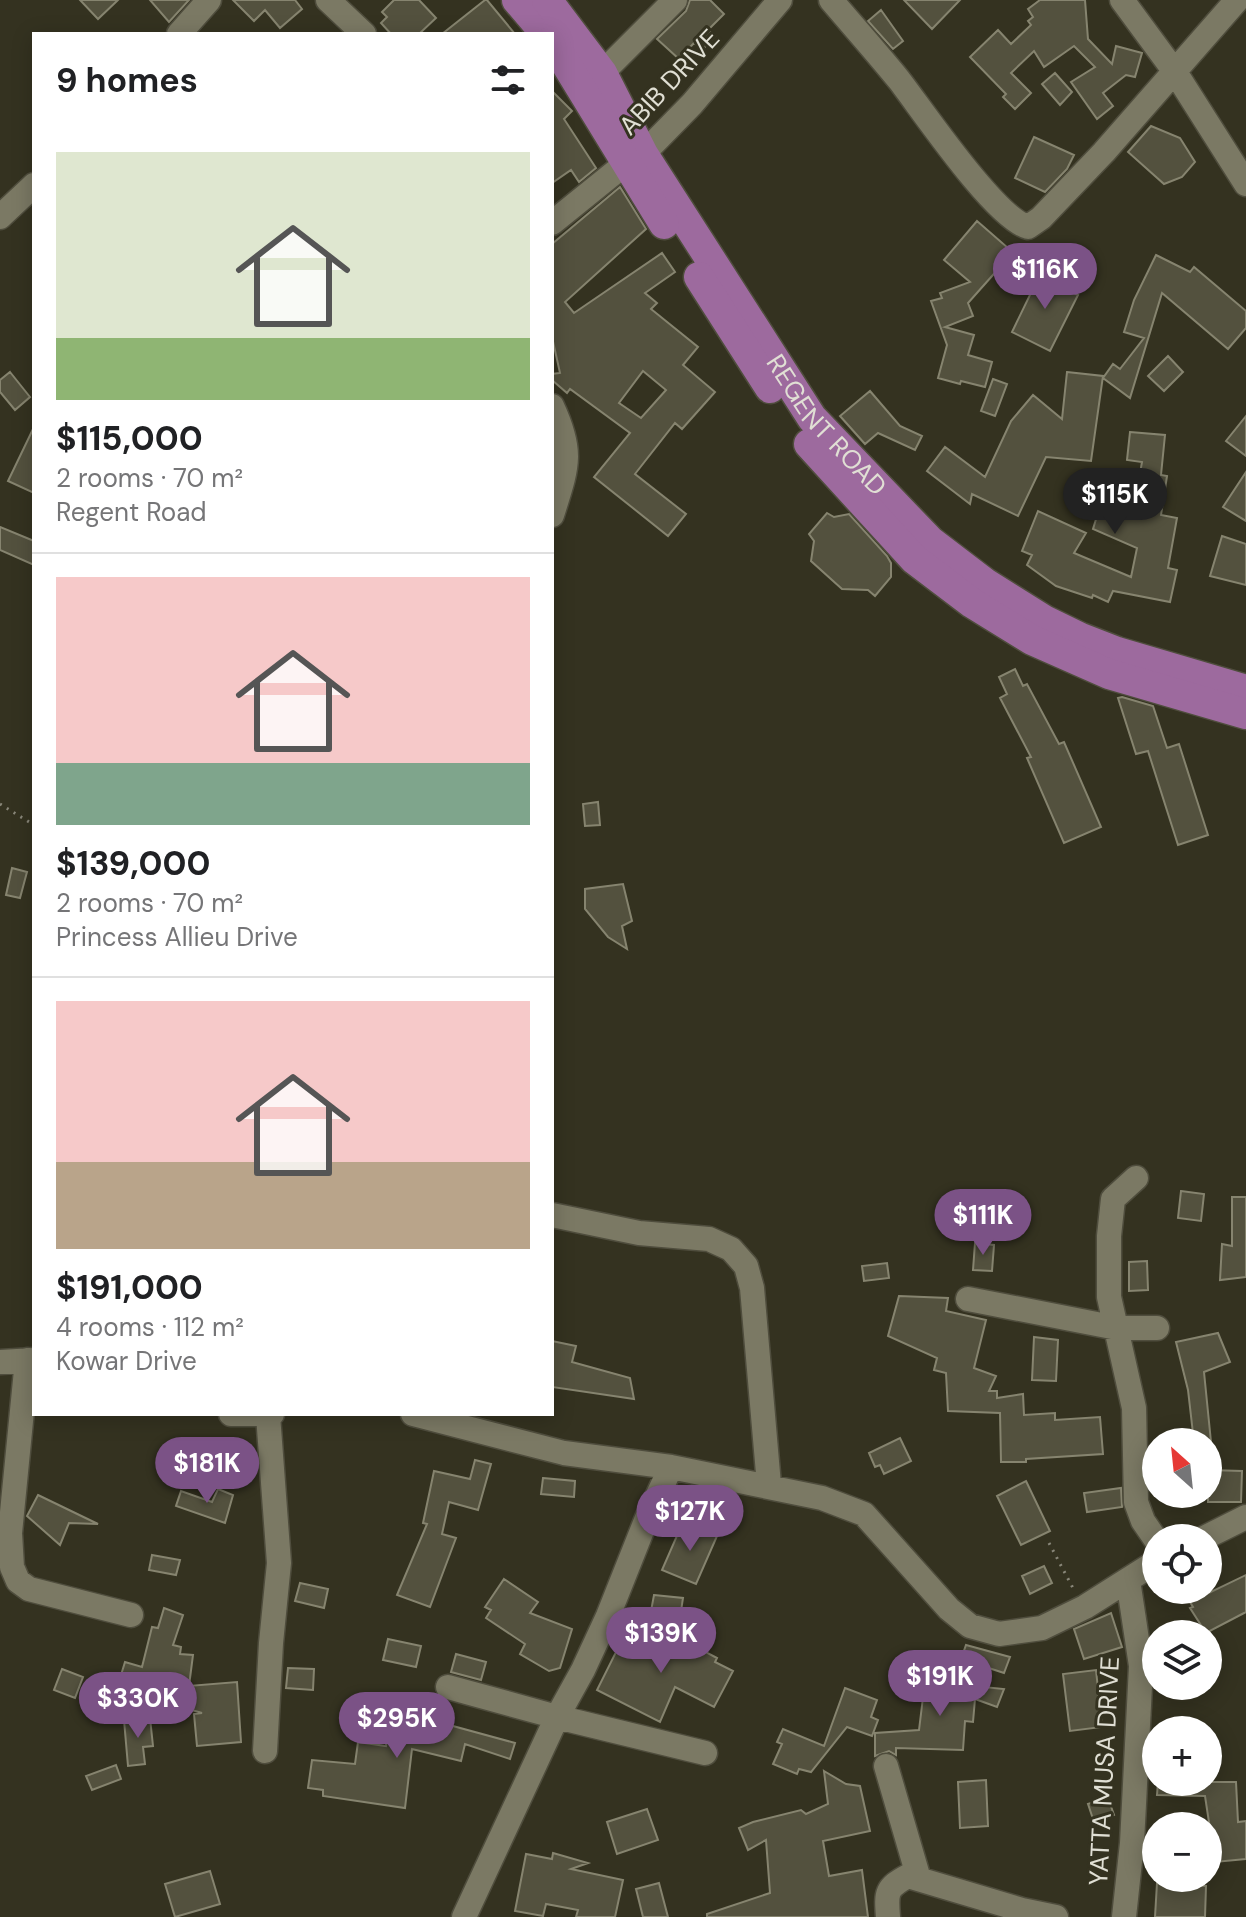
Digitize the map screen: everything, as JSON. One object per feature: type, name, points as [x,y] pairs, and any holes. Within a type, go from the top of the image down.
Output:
[{"type":"main road","points":[[517,0],[544,32]]},
{"type":"main road","name":"REGENT ROAD","points":[[547,0],[602,73],[634,159],[738,342],[798,431],[914,559],[972,603],[1032,640],[1072,660],[1109,674],[1246,714]]},
{"type":"main road","name":"REGENT ROAD","points":[[554,44],[812,418],[930,541],[985,583],[1044,620],[1081,638],[1117,652],[1246,690]]},
{"type":"street","points":[[181,32],[209,0]]},
{"type":"street","points":[[328,0],[362,32]]},
{"type":"street","points":[[602,73],[675,0]]},
{"type":"street","name":"ABIB DRIVE","points":[[554,221],[634,159],[711,83],[780,0]]},
{"type":"street","points":[[831,0],[898,79],[967,170],[1008,215],[1024,227],[1033,225],[1041,218],[1237,0]]},
{"type":"street","points":[[1122,0],[1175,72],[1246,184]]},
{"type":"street","points":[[0,217],[32,187]]},
{"type":"street","points":[[554,410],[565,433],[567,460],[554,508]]},
{"type":"street","points":[[1136,1178],[1113,1199],[1109,1236],[1109,1297],[1134,1408],[1136,1502],[1145,1524]]},
{"type":"street","points":[[554,1215],[639,1233],[709,1239],[731,1249],[746,1266],[752,1288],[769,1485]]},
{"type":"street","points":[[968,1299],[1117,1328],[1157,1328]]},
{"type":"street","points":[[0,1362],[31,1360],[10,1533],[12,1567],[18,1581],[29,1589],[131,1615]]},
{"type":"street","points":[[265,1751],[279,1563],[270,1416]]},
{"type":"street","points":[[421,1416],[564,1453],[671,1467],[822,1498],[864,1514],[949,1609],[970,1626],[999,1634],[1042,1628],[1085,1607],[1142,1571]]},
{"type":"street","points":[[464,1917],[557,1717],[602,1629],[671,1467]]},
{"type":"street","points":[[1222,1529],[1246,1517]]},
{"type":"street","name":"YATTA MUSA DRIVE","points":[[1124,1917],[1132,1843],[1141,1666],[1128,1580]]},
{"type":"street","points":[[448,1687],[705,1753]]},
{"type":"street","points":[[886,1766],[914,1877]]},
{"type":"street","points":[[888,1917],[886,1895],[893,1884],[914,1877],[1022,1910],[1056,1917]]},
{"type":"path","points":[[0,804],[32,824]]},
{"type":"path","points":[[1049,1543],[1066,1579],[1085,1607]]},
{"type":"building","points":[[80,0],[118,0],[98,19]]},
{"type":"building","points":[[150,0],[189,0],[169,22]]},
{"type":"building","points":[[233,0],[295,0],[302,9],[280,28],[265,10],[254,21]]},
{"type":"building","points":[[394,0],[419,0],[436,18],[421,32],[389,32],[381,23],[387,17],[382,12]]},
{"type":"building","points":[[487,0],[513,32],[445,32]]},
{"type":"building","points":[[690,0],[710,0],[724,14],[708,30],[715,36],[702,50],[694,43],[679,59],[657,39],[686,11]]},
{"type":"building","points":[[904,0],[960,0],[932,29]]},
{"type":"building","points":[[1040,0],[1085,0],[1088,39],[1112,64],[1116,46],[1142,53],[1135,77],[1126,75],[1103,93],[1113,106],[1097,119],[1071,82],[1095,67],[1074,46],[1044,67],[1034,51],[1011,73],[1031,93],[1015,109],[1003,97],[1006,94],[970,57],[998,30],[1011,44],[1031,25],[1028,21],[1033,17],[1028,9]]},
{"type":"building","points":[[881,10],[903,41],[893,49],[868,21]]},
{"type":"building","points":[[1055,73],[1072,92],[1060,105],[1042,84]]},
{"type":"building","points":[[554,93],[572,111],[564,119],[596,168],[579,182],[571,170],[554,182]]},
{"type":"building","points":[[1151,126],[1180,138],[1195,162],[1182,177],[1164,184],[1128,152]]},
{"type":"building","points":[[1034,137],[1074,155],[1067,169],[1045,192],[1015,178]]},
{"type":"building","points":[[620,187],[646,229],[565,302],[574,313],[662,253],[675,272],[645,293],[657,303],[651,309],[698,347],[683,365],[715,392],[682,429],[675,423],[635,474],[686,514],[668,536],[594,477],[630,433],[570,389],[567,393],[554,382],[554,374],[560,373],[554,346],[554,242]],"holes":[[[643,371],[666,390],[641,418],[619,403]]]},
{"type":"building","points":[[977,221],[1008,248],[995,263],[1000,267],[968,303],[973,316],[945,327],[974,335],[968,355],[992,362],[985,387],[938,378],[947,345],[931,301],[942,298],[940,293],[970,282],[944,260]]},
{"type":"building","points":[[1156,255],[1190,272],[1194,267],[1246,311],[1246,328],[1228,349],[1162,293],[1130,398],[1103,378],[1113,364],[1120,369],[1144,338],[1124,332],[1134,300]]},
{"type":"building","points":[[1043,268],[1063,278],[1059,286],[1078,295],[1050,351],[1012,332]]},
{"type":"building","points":[[1168,356],[1183,372],[1164,391],[1148,376]]},
{"type":"building","points":[[10,372],[30,397],[15,410],[0,392],[0,380]]},
{"type":"building","points":[[1067,372],[1103,376],[1091,461],[1046,457],[1018,516],[972,494],[970,504],[927,471],[945,447],[985,477],[1011,421],[1033,395],[1062,419]]},
{"type":"building","points":[[993,379],[1007,384],[995,416],[981,411]]},
{"type":"building","points":[[870,391],[900,426],[922,436],[915,450],[878,433],[865,444],[840,416]]},
{"type":"building","points":[[1246,416],[1246,456],[1226,441]]},
{"type":"building","points":[[32,431],[32,492],[8,481]]},
{"type":"building","points":[[1130,432],[1165,435],[1161,475],[1167,476],[1161,515],[1177,518],[1168,568],[1177,570],[1170,602],[1113,591],[1108,602],[1056,586],[1027,565],[1032,555],[1022,551],[1038,511],[1086,533],[1074,553],[1131,577],[1137,548],[1093,529],[1106,487],[1136,496],[1142,462],[1127,460]]},
{"type":"building","points":[[1246,472],[1246,521],[1223,507]]},
{"type":"building","points":[[827,513],[834,517],[849,514],[887,556],[891,563],[891,577],[875,596],[868,590],[842,589],[811,561],[814,541],[809,534]]},
{"type":"building","points":[[0,527],[32,540],[32,564],[0,550]]},
{"type":"building","points":[[1222,536],[1246,544],[1246,585],[1210,576]]},
{"type":"building","points":[[1015,669],[1023,686],[1027,684],[1059,744],[1064,742],[1101,827],[1064,843],[1027,758],[1031,757],[1000,698],[1007,694],[999,677]]},
{"type":"building","points":[[1118,698],[1153,706],[1167,748],[1179,744],[1208,835],[1178,845],[1148,751],[1136,754]]},
{"type":"building","points":[[598,802],[600,825],[585,826],[583,804]]},
{"type":"building","points":[[12,868],[27,872],[20,898],[6,895]]},
{"type":"building","points":[[623,884],[632,921],[622,926],[627,949],[608,937],[585,909],[585,889]]},
{"type":"building","points":[[1181,1191],[1204,1194],[1201,1221],[1178,1218]]},
{"type":"building","points":[[1232,1197],[1246,1197],[1246,1277],[1220,1280],[1222,1244],[1232,1246]]},
{"type":"building","points":[[975,1243],[994,1245],[992,1271],[973,1270]]},
{"type":"building","points":[[1147,1261],[1148,1290],[1129,1291],[1129,1262]]},
{"type":"building","points":[[887,1263],[889,1278],[864,1281],[862,1266]]},
{"type":"building","points":[[899,1296],[948,1298],[946,1311],[986,1320],[974,1368],[996,1376],[989,1391],[997,1391],[997,1398],[1023,1394],[1024,1415],[1055,1413],[1055,1420],[1100,1417],[1103,1454],[1001,1462],[1000,1413],[948,1411],[946,1373],[934,1370],[937,1358],[888,1336]]},
{"type":"building","points":[[1218,1333],[1230,1362],[1204,1372],[1210,1428],[1192,1428],[1188,1390],[1176,1342]]},
{"type":"building","points":[[1034,1337],[1058,1340],[1056,1381],[1032,1380]]},
{"type":"building","points":[[554,1341],[576,1346],[572,1362],[630,1378],[634,1399],[554,1387]]},
{"type":"building","points":[[900,1438],[911,1461],[884,1474],[880,1465],[875,1467],[869,1453]]},
{"type":"building","points":[[475,1460],[491,1464],[478,1510],[449,1502],[442,1534],[456,1538],[430,1607],[397,1595],[427,1524],[423,1523],[434,1471],[470,1479]]},
{"type":"building","points":[[1222,1470],[1242,1471],[1241,1502],[1222,1502]]},
{"type":"building","points":[[543,1478],[575,1481],[574,1497],[541,1494]]},
{"type":"building","points":[[1026,1481],[1050,1531],[1021,1545],[997,1496]]},
{"type":"building","points":[[1121,1488],[1122,1507],[1087,1512],[1084,1493]]},
{"type":"building","points":[[218,1489],[233,1495],[225,1523],[176,1506],[181,1491],[212,1502]]},
{"type":"building","points":[[38,1495],[98,1524],[69,1523],[60,1545],[27,1516]]},
{"type":"building","points":[[683,1522],[717,1536],[696,1584],[662,1570]]},
{"type":"building","points":[[152,1555],[180,1560],[176,1575],[149,1570]]},
{"type":"building","points":[[1044,1566],[1052,1583],[1030,1594],[1022,1576]]},
{"type":"building","points":[[1246,1575],[1246,1612],[1222,1625],[1222,1620],[1198,1620],[1190,1608],[1193,1607],[1191,1604],[1222,1604],[1222,1587]]},
{"type":"building","points":[[504,1579],[538,1602],[530,1613],[572,1629],[560,1668],[549,1671],[520,1654],[525,1644],[486,1618],[491,1610],[485,1607]]},
{"type":"building","points":[[300,1583],[328,1589],[324,1608],[295,1601]]},
{"type":"building","points":[[654,1595],[683,1598],[680,1618],[651,1611]]},
{"type":"building","points":[[164,1608],[183,1615],[173,1645],[181,1647],[180,1654],[193,1655],[189,1686],[237,1682],[241,1742],[197,1746],[194,1714],[202,1713],[117,1688],[125,1662],[142,1667],[152,1627],[158,1628]]},
{"type":"building","points":[[1111,1613],[1122,1647],[1084,1659],[1074,1629]]},
{"type":"building","points":[[646,1628],[699,1655],[702,1650],[717,1658],[715,1662],[733,1671],[714,1707],[675,1687],[660,1722],[597,1690],[625,1634],[642,1643]]},
{"type":"building","points":[[388,1639],[421,1646],[416,1667],[383,1660]]},
{"type":"building","points":[[966,1645],[1010,1657],[1004,1673],[961,1659]]},
{"type":"building","points":[[456,1654],[486,1662],[481,1680],[451,1672]]},
{"type":"building","points":[[288,1668],[314,1669],[313,1690],[286,1688]]},
{"type":"building","points":[[62,1669],[83,1677],[75,1698],[54,1690]]},
{"type":"building","points":[[1096,1670],[1102,1727],[1070,1731],[1063,1674]]},
{"type":"building","points":[[925,1681],[1004,1689],[997,1707],[975,1699],[973,1722],[965,1721],[963,1750],[896,1748],[896,1755],[889,1751],[875,1756],[875,1733],[919,1730]]},
{"type":"building","points":[[845,1688],[877,1700],[871,1717],[878,1720],[872,1736],[847,1727],[811,1772],[799,1769],[797,1774],[773,1764],[782,1744],[777,1742],[783,1729],[824,1746]]},
{"type":"building","points":[[392,1706],[410,1709],[409,1714],[515,1743],[510,1759],[465,1744],[461,1761],[412,1749],[405,1808],[323,1796],[323,1790],[308,1788],[312,1760],[355,1764],[358,1742],[386,1746]]},
{"type":"building","points":[[150,1718],[153,1746],[143,1747],[145,1764],[128,1766],[124,1720]]},
{"type":"building","points":[[116,1765],[121,1779],[92,1790],[86,1776]]},
{"type":"building","points":[[824,1771],[846,1784],[860,1786],[870,1831],[823,1841],[829,1876],[862,1870],[868,1917],[707,1917],[707,1914],[770,1893],[766,1840],[748,1850],[739,1828],[801,1810],[806,1814],[828,1804]]},
{"type":"building","points":[[986,1780],[988,1826],[960,1828],[958,1782]]},
{"type":"building","points":[[1222,1782],[1236,1782],[1238,1822],[1246,1821],[1246,1859],[1222,1861],[1222,1812],[1207,1812],[1205,1796],[1222,1796]]},
{"type":"building","points":[[1108,1798],[1114,1815],[1094,1822],[1088,1804]]},
{"type":"building","points":[[647,1809],[658,1840],[617,1854],[607,1822]]},
{"type":"building","points":[[553,1853],[588,1863],[571,1869],[623,1880],[615,1917],[576,1917],[578,1910],[546,1904],[543,1916],[515,1911],[526,1854],[552,1859]]},
{"type":"building","points":[[210,1871],[220,1904],[175,1917],[165,1884]]},
{"type":"building","points":[[659,1883],[668,1917],[643,1917],[636,1889]]},
{"type":"building","points":[[1156,1892],[1206,1892],[1205,1917],[1155,1917]]}]
